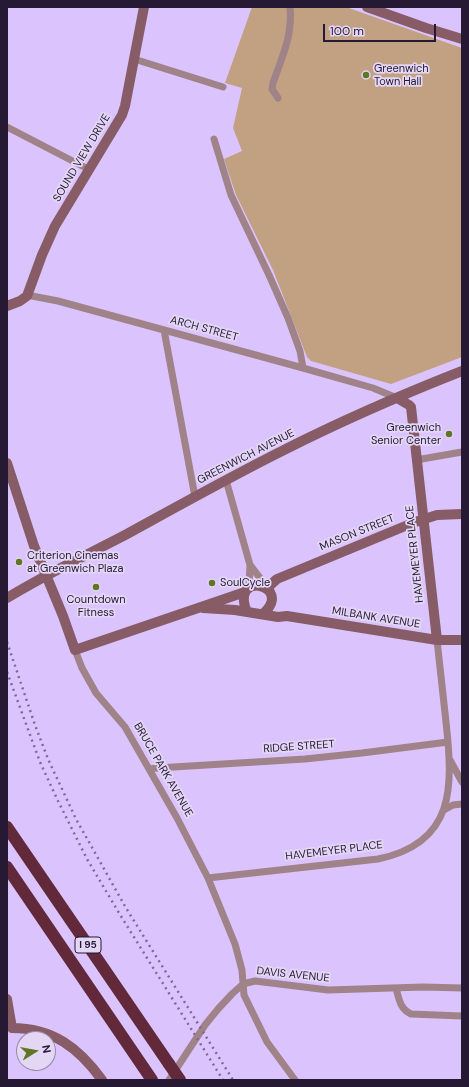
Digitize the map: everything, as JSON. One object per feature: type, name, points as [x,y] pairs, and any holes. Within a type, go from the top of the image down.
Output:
[{"type":"highway","name":"I 95","points":[[7,827],[180,1080]]},
{"type":"highway","name":"I 95","points":[[7,867],[152,1080]]},
{"type":"main road","name":"SOUND VIEW DRIVE","points":[[28,293],[42,255],[55,226],[122,115],[144,7]]},
{"type":"main road","points":[[367,7],[462,39]]},
{"type":"main road","points":[[7,306],[20,301],[27,296],[28,293]]},
{"type":"main road","name":"GREENWICH AVENUE","points":[[7,598],[284,450],[397,398],[462,371]]},
{"type":"main road","name":"HAVEMEYER PLACE","points":[[397,398],[411,407],[436,640]]},
{"type":"main road","name":"BRUCE PARK AVENUE","points":[[7,463],[34,546],[63,616],[75,650]]},
{"type":"main road","name":"MASON STREET","points":[[265,587],[277,579],[423,520],[437,515],[462,514]]},
{"type":"main road","points":[[75,650],[199,608],[255,585],[265,587],[287,616]]},
{"type":"main road","points":[[247,589],[243,596],[243,604],[247,612]]},
{"type":"main road","points":[[199,608],[225,609],[263,614],[268,610],[272,598]]},
{"type":"main road","name":"MILBANK AVENUE","points":[[263,614],[278,617],[287,616],[436,640],[462,640]]},
{"type":"main road","points":[[7,999],[10,1028],[30,1029],[43,1032],[62,1040],[87,1060],[102,1080]]},
{"type":"street","points":[[278,98],[272,88],[290,34],[290,7]]},
{"type":"street","points":[[134,59],[223,87]]},
{"type":"street","points":[[7,128],[90,170]]},
{"type":"street","points":[[214,139],[231,196],[288,318],[300,350],[303,368]]},
{"type":"street","name":"ARCH STREET","points":[[28,293],[32,296],[58,301],[303,368],[373,388],[397,398]]},
{"type":"street","points":[[164,330],[195,497]]},
{"type":"street","points":[[416,460],[462,452]]},
{"type":"street","points":[[226,480],[250,565],[265,587]]},
{"type":"street","points":[[247,589],[250,565]]},
{"type":"street","name":"HAVEMEYER PLACE","points":[[208,878],[378,859],[392,856],[414,847],[432,831],[443,812],[448,791],[449,758],[436,640]]},
{"type":"street","name":"BRUCE PARK AVENUE","points":[[75,650],[82,668],[96,693],[125,727],[150,769],[208,878],[226,920],[240,960],[244,995],[267,1042],[295,1080]]},
{"type":"street","name":"RIDGE STREET","points":[[150,769],[319,757],[448,742]]},
{"type":"street","points":[[449,758],[462,782]]},
{"type":"street","points":[[443,812],[453,805],[462,804]]},
{"type":"street","name":"DAVIS AVENUE","points":[[169,1080],[205,1025],[232,994],[243,984],[255,981],[328,990],[423,987],[462,988]]},
{"type":"street","points":[[396,988],[401,1007],[411,1014],[462,1016]]},
{"type":"shaded area","points":[[252,7],[346,7],[462,48],[462,357],[391,384],[311,361],[307,357],[273,270],[236,195],[224,159],[242,151],[233,128],[242,88],[225,83]]},
{"type":"railway","points":[[7,642],[48,759],[76,819],[126,908],[233,1080]]},
{"type":"railway","points":[[7,672],[40,762],[87,859],[223,1080]]},
{"type":"place","name":"Greenwich Town Hall","points":[[366,75]]},
{"type":"place","name":"Greenwich Senior Center","points":[[449,434]]},
{"type":"place","name":"Criterion Cinemas at Greenwich Plaza","points":[[19,562]]},
{"type":"place","name":"SoulCycle","points":[[212,583]]},
{"type":"place","name":"Countdown Fitness","points":[[96,587]]}]
